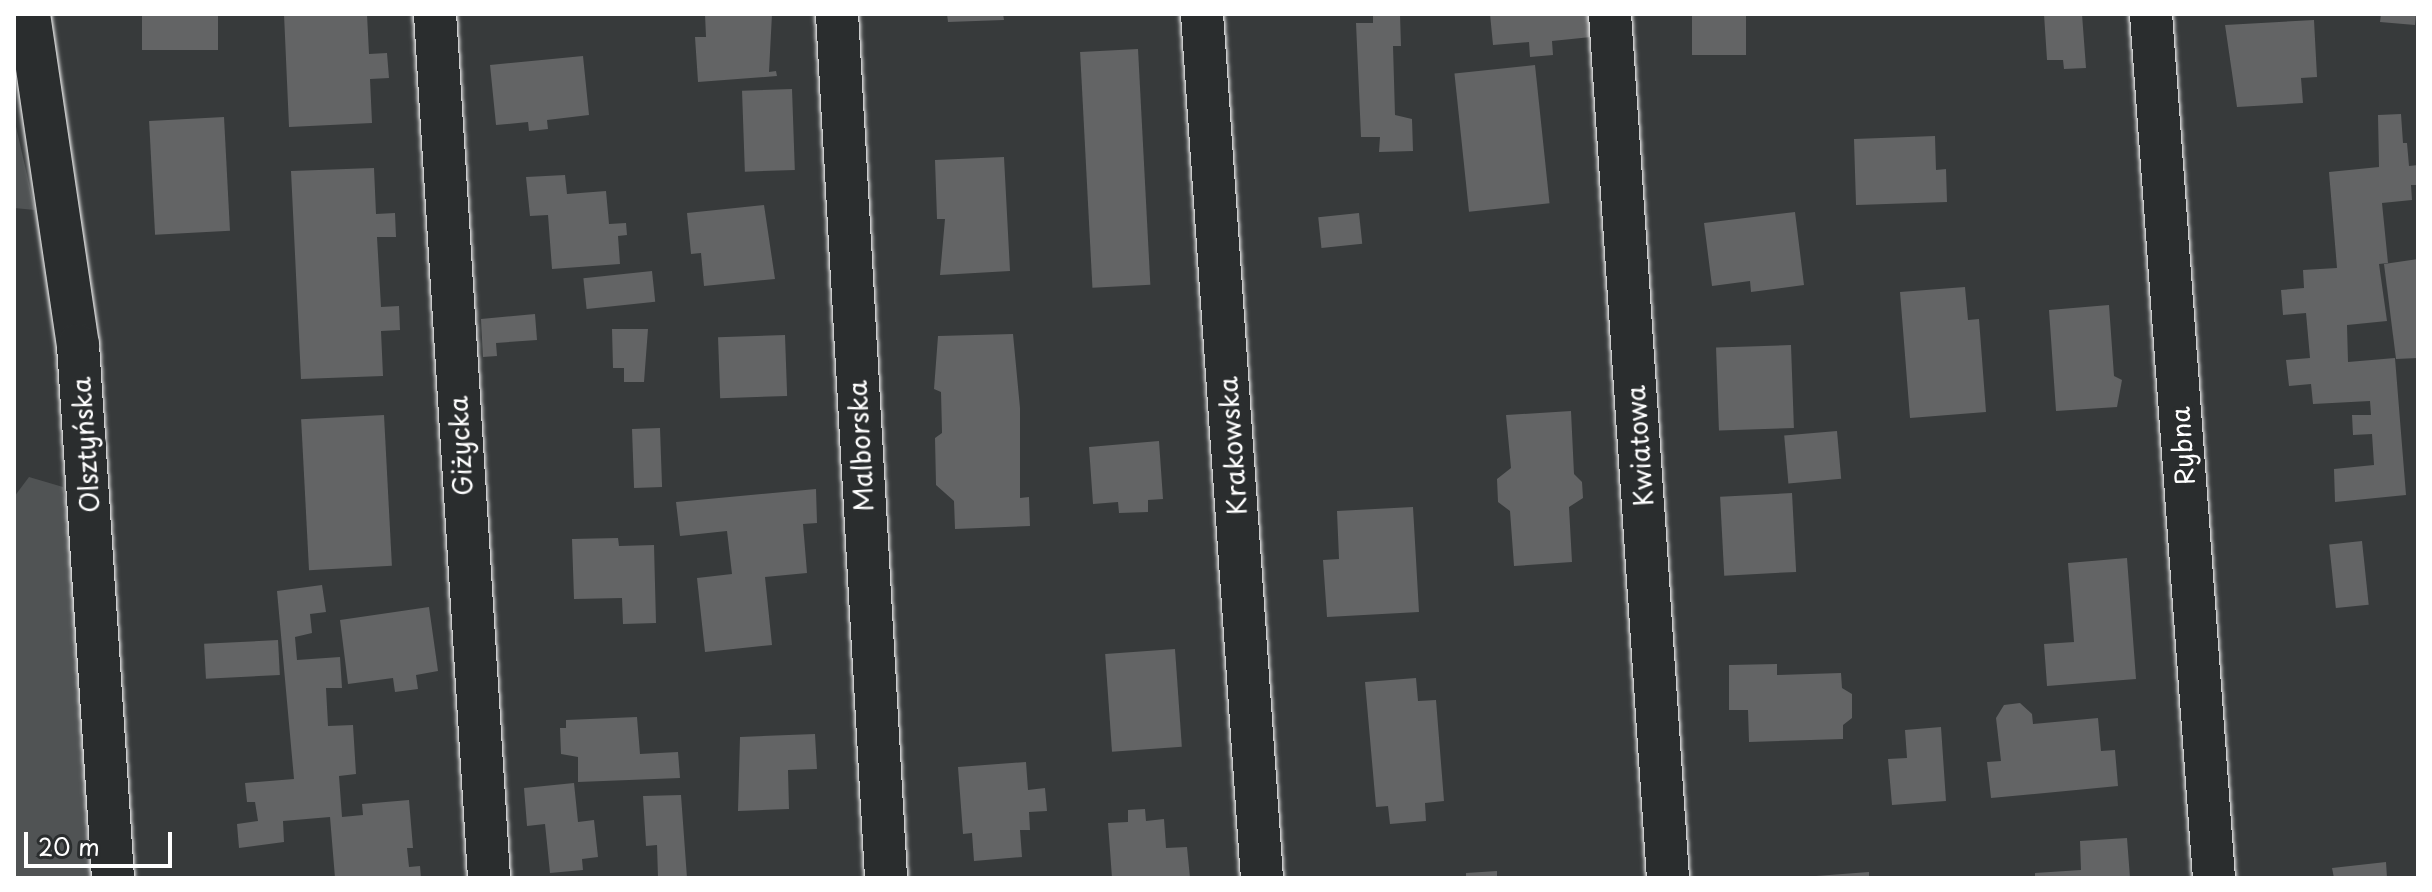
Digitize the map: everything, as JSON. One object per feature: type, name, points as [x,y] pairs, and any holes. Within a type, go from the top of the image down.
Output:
[{"type":"street","name":"Olsztyńska","points":[[29,14],[78,345],[113,878]]},
{"type":"street","name":"Giżycka","points":[[435,14],[489,878]]},
{"type":"street","name":"Malborska","points":[[837,14],[886,878]]},
{"type":"street","name":"Krakowska","points":[[1202,14],[1262,878]]},
{"type":"street","name":"Kwiatowa","points":[[1610,14],[1668,878]]},
{"type":"street","name":"Rybna","points":[[2151,14],[2214,878]]},
{"type":"shaded area","points":[[14,118],[35,210],[14,208]]},
{"type":"shaded area","points":[[29,477],[63,487],[75,543],[104,878],[14,878],[14,497]]},
{"type":"building","points":[[142,14],[218,14],[218,50],[142,50]]},
{"type":"building","points":[[284,14],[367,14],[369,54],[387,53],[389,78],[370,79],[372,123],[289,127]]},
{"type":"building","points":[[705,14],[772,14],[769,72],[776,71],[777,76],[698,82],[695,37],[706,37]]},
{"type":"building","points":[[947,14],[1003,14],[1004,20],[948,22]]},
{"type":"building","points":[[1373,14],[1400,14],[1401,46],[1393,46],[1395,115],[1412,119],[1413,151],[1379,152],[1380,137],[1361,137],[1356,23],[1373,23]]},
{"type":"building","points":[[1490,14],[1589,14],[1591,37],[1552,41],[1553,55],[1530,57],[1529,42],[1493,45]]},
{"type":"building","points":[[1692,14],[1746,14],[1746,55],[1692,55]]},
{"type":"building","points":[[2044,14],[2082,14],[2086,68],[2064,69],[2063,60],[2047,60]]},
{"type":"building","points":[[2381,14],[2416,14],[2415,25],[2380,22]]},
{"type":"building","points":[[2314,20],[2317,77],[2301,78],[2303,103],[2237,107],[2225,25]]},
{"type":"building","points":[[1138,49],[1150,285],[1092,288],[1080,52]]},
{"type":"building","points":[[583,56],[589,115],[547,120],[548,129],[529,131],[528,122],[496,125],[490,65]]},
{"type":"building","points":[[1535,65],[1550,203],[1469,212],[1454,73]]},
{"type":"building","points":[[792,89],[795,170],[745,172],[742,91]]},
{"type":"building","points":[[2401,114],[2403,143],[2407,143],[2409,166],[2418,165],[2418,185],[2411,185],[2412,200],[2382,203],[2388,263],[2379,264],[2387,321],[2347,325],[2348,362],[2395,358],[2406,495],[2335,502],[2334,469],[2374,465],[2372,434],[2353,435],[2352,415],[2371,415],[2370,401],[2313,404],[2311,384],[2289,386],[2286,360],[2310,358],[2306,313],[2283,315],[2281,290],[2304,288],[2303,270],[2337,268],[2329,172],[2379,167],[2378,115]]},
{"type":"building","points":[[224,117],[230,231],[155,235],[149,121]]},
{"type":"building","points":[[1935,136],[1936,170],[1946,169],[1947,202],[1856,205],[1854,139]]},
{"type":"building","points":[[1004,157],[1010,271],[940,275],[945,219],[937,219],[935,160]]},
{"type":"building","points":[[374,168],[376,214],[395,213],[396,237],[377,237],[381,307],[399,306],[400,330],[381,331],[383,376],[301,379],[291,171]]},
{"type":"building","points":[[565,175],[567,194],[606,191],[609,224],[626,223],[627,235],[618,236],[620,264],[552,269],[548,215],[530,216],[526,177]]},
{"type":"building","points":[[764,205],[775,279],[704,286],[701,253],[691,254],[687,213]]},
{"type":"building","points":[[1795,212],[1804,285],[1751,292],[1750,281],[1712,286],[1704,223]]},
{"type":"building","points":[[1359,213],[1362,244],[1321,248],[1318,217]]},
{"type":"building","points":[[2418,259],[2418,358],[2396,359],[2384,264]]},
{"type":"building","points":[[652,271],[655,302],[587,309],[583,278]]},
{"type":"building","points":[[1965,287],[1968,320],[1979,319],[1986,412],[1910,418],[1900,292]]},
{"type":"building","points":[[2109,305],[2114,376],[2122,380],[2117,407],[2056,411],[2049,310]]},
{"type":"building","points":[[535,314],[537,340],[496,343],[497,356],[483,357],[481,319]]},
{"type":"building","points":[[612,329],[648,329],[644,382],[624,382],[624,368],[613,368]]},
{"type":"building","points":[[1013,334],[1020,408],[1020,498],[1029,497],[1030,526],[955,529],[954,501],[936,485],[935,438],[942,433],[941,392],[934,389],[938,336]]},
{"type":"building","points":[[785,335],[787,396],[720,398],[718,337]]},
{"type":"building","points":[[1791,345],[1794,428],[1719,431],[1716,348]]},
{"type":"building","points":[[1571,411],[1574,474],[1582,482],[1583,498],[1569,507],[1572,562],[1514,566],[1510,511],[1498,502],[1497,479],[1511,468],[1506,415]]},
{"type":"building","points":[[384,415],[392,566],[309,570],[301,419]]},
{"type":"building","points":[[660,428],[662,487],[634,488],[632,429]]},
{"type":"building","points":[[1837,431],[1841,479],[1788,483],[1784,436]]},
{"type":"building","points":[[1159,441],[1163,499],[1148,500],[1148,512],[1119,513],[1118,502],[1093,504],[1089,447]]},
{"type":"building","points":[[816,489],[817,523],[803,524],[807,573],[765,577],[772,645],[705,652],[697,578],[732,574],[727,531],[680,536],[676,502]]},
{"type":"building","points":[[1792,493],[1796,572],[1724,576],[1720,497]]},
{"type":"building","points":[[1413,507],[1419,612],[1327,617],[1323,560],[1339,559],[1337,511]]},
{"type":"building","points":[[618,538],[619,546],[654,545],[656,623],[623,624],[622,598],[574,599],[572,539]]},
{"type":"building","points":[[2362,541],[2369,605],[2336,608],[2329,544]]},
{"type":"building","points":[[2127,558],[2136,679],[2047,686],[2044,644],[2074,642],[2068,563]]},
{"type":"building","points":[[322,585],[326,612],[310,614],[312,633],[295,637],[297,660],[340,657],[342,688],[326,688],[328,726],[353,725],[356,774],[339,776],[342,817],[363,815],[362,804],[409,800],[413,848],[407,848],[409,867],[420,866],[421,878],[335,878],[330,817],[283,821],[284,842],[239,848],[237,824],[258,821],[255,802],[247,802],[245,783],[294,779],[277,591]]},
{"type":"building","points":[[429,607],[438,671],[416,675],[418,689],[395,692],[393,678],[348,684],[340,620]]},
{"type":"building","points":[[278,640],[280,675],[206,679],[204,644]]},
{"type":"building","points":[[1175,649],[1182,747],[1112,752],[1105,654]]},
{"type":"building","points":[[1777,664],[1777,675],[1841,673],[1842,688],[1852,694],[1852,718],[1843,725],[1843,739],[1749,742],[1748,710],[1729,710],[1729,665]]},
{"type":"building","points":[[1416,678],[1418,701],[1436,700],[1444,801],[1425,803],[1426,821],[1390,824],[1388,806],[1376,807],[1365,682]]},
{"type":"building","points":[[2020,703],[2032,714],[2033,724],[2098,718],[2101,751],[2115,750],[2118,786],[1991,798],[1987,762],[2001,761],[1996,718],[2004,705]]},
{"type":"building","points":[[637,717],[640,754],[678,752],[680,778],[578,782],[578,757],[561,754],[560,728],[566,728],[566,720]]},
{"type":"building","points":[[1941,727],[1946,801],[1892,805],[1888,759],[1907,758],[1905,730]]},
{"type":"building","points":[[815,734],[817,769],[788,770],[789,809],[738,811],[740,737]]},
{"type":"building","points":[[1026,762],[1028,790],[1045,788],[1047,811],[1029,812],[1030,830],[1020,830],[1022,857],[974,861],[972,833],[963,834],[958,767]]},
{"type":"building","points":[[574,783],[578,822],[594,820],[598,857],[582,859],[583,870],[550,873],[545,824],[527,826],[524,788]]},
{"type":"building","points":[[681,795],[687,878],[658,878],[657,845],[646,846],[643,796]]},
{"type":"building","points":[[1145,809],[1146,821],[1164,819],[1166,848],[1187,847],[1190,878],[1112,878],[1108,823],[1128,822],[1128,810]]},
{"type":"building","points":[[2127,838],[2130,878],[2035,878],[2035,873],[2081,870],[2080,841]]},
{"type":"building","points":[[2386,862],[2387,878],[2334,878],[2332,868]]},
{"type":"building","points":[[1497,871],[1497,878],[1466,878],[1466,873]]},
{"type":"building","points":[[1869,872],[1869,878],[1816,878],[1816,876]]}]
